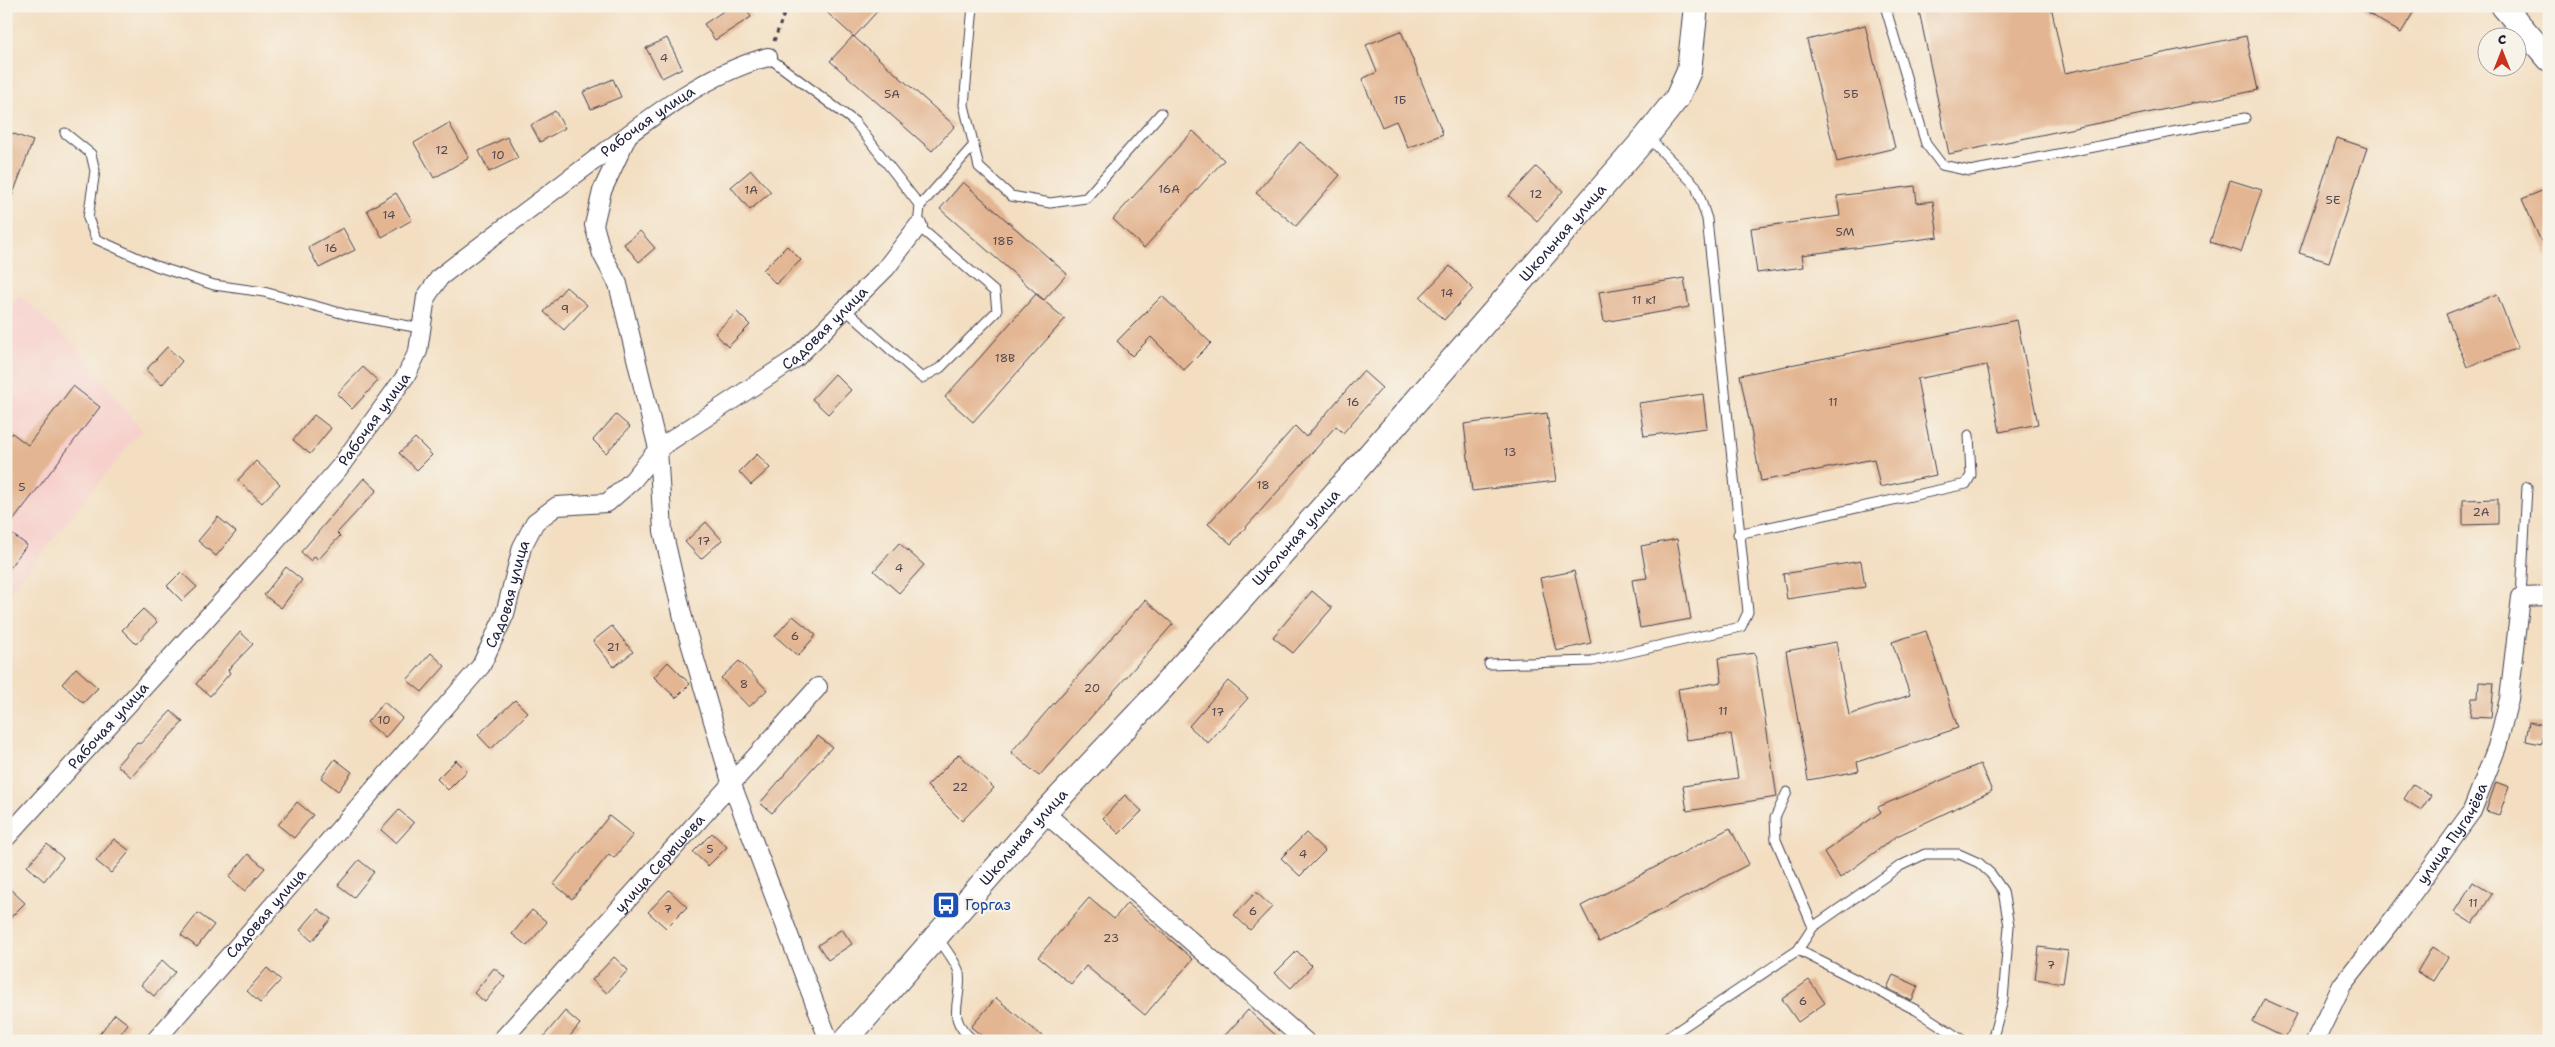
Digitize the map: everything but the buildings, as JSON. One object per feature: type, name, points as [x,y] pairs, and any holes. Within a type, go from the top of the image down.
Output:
[{"type":"main road","name":"Школьная улица","points":[[845,1041],[1045,814],[1155,696],[1357,469],[1647,136],[1677,98],[1689,71],[1696,6]]},
{"type":"main road","points":[[2503,6],[2549,59]]},
{"type":"street","name":"Рабочая улица","points":[[6,838],[256,564],[339,468],[406,374],[418,351],[426,297],[440,277],[628,135],[695,89],[739,65],[768,57]]},
{"type":"street","points":[[628,135],[602,191],[594,225],[602,254],[618,284],[658,449],[663,530],[684,622],[731,782],[829,1041]]},
{"type":"street","name":"Садовая улица","points":[[154,1041],[481,666],[505,614],[522,547],[535,522],[557,506],[606,503],[633,480],[658,449],[796,358],[886,268],[918,226]]},
{"type":"street","points":[[2521,597],[2549,596]]},
{"type":"street","name":"улица Пугачёва","points":[[2315,1041],[2342,984],[2394,919],[2472,811],[2497,747],[2509,699],[2521,597]]},
{"type":"street","name":"улица Серышева","points":[[501,1041],[818,686]]},
{"type":"street","points":[[1045,814],[1305,1041]]},
{"type":"lane","points":[[973,6],[964,105],[979,167],[1011,196],[1050,203],[1086,198],[1161,114]]},
{"type":"lane","points":[[1884,6],[1926,144],[1942,165],[1970,171],[2245,118]]},
{"type":"lane","points":[[768,57],[855,122],[920,206]]},
{"type":"lane","points":[[65,133],[90,154],[95,171],[88,218],[96,239],[156,266],[214,284],[264,292],[348,315],[420,328]]},
{"type":"lane","points":[[1489,664],[1592,661],[1741,627],[1748,612],[1738,534],[1708,219],[1696,186],[1647,136]]},
{"type":"lane","points":[[846,310],[922,378],[940,368],[997,311],[995,292],[918,226],[920,206],[974,145]]},
{"type":"lane","points":[[1738,534],[1966,484],[1971,475],[1969,435]]},
{"type":"lane","name":"улица Пугачёва","points":[[2521,597],[2527,487]]},
{"type":"lane","points":[[1787,792],[1775,818],[1776,840],[1814,926]]},
{"type":"lane","points":[[1662,1041],[1798,950],[1814,926],[1900,866],[1925,854],[1959,854],[1978,863],[1991,874],[2003,891],[2009,926],[2003,1000],[1992,1041]]},
{"type":"lane","points":[[937,936],[959,972],[956,1009],[960,1029],[974,1041]]},
{"type":"lane","points":[[1798,950],[1916,1010],[1964,1041]]},
{"type":"path","points":[[768,57],[787,6]]},
{"type":"shaded area","points":[[19,294],[79,350],[141,430],[6,597],[6,313]]},
{"type":"place","name":"Горгаз","points":[[946,905]]}]
